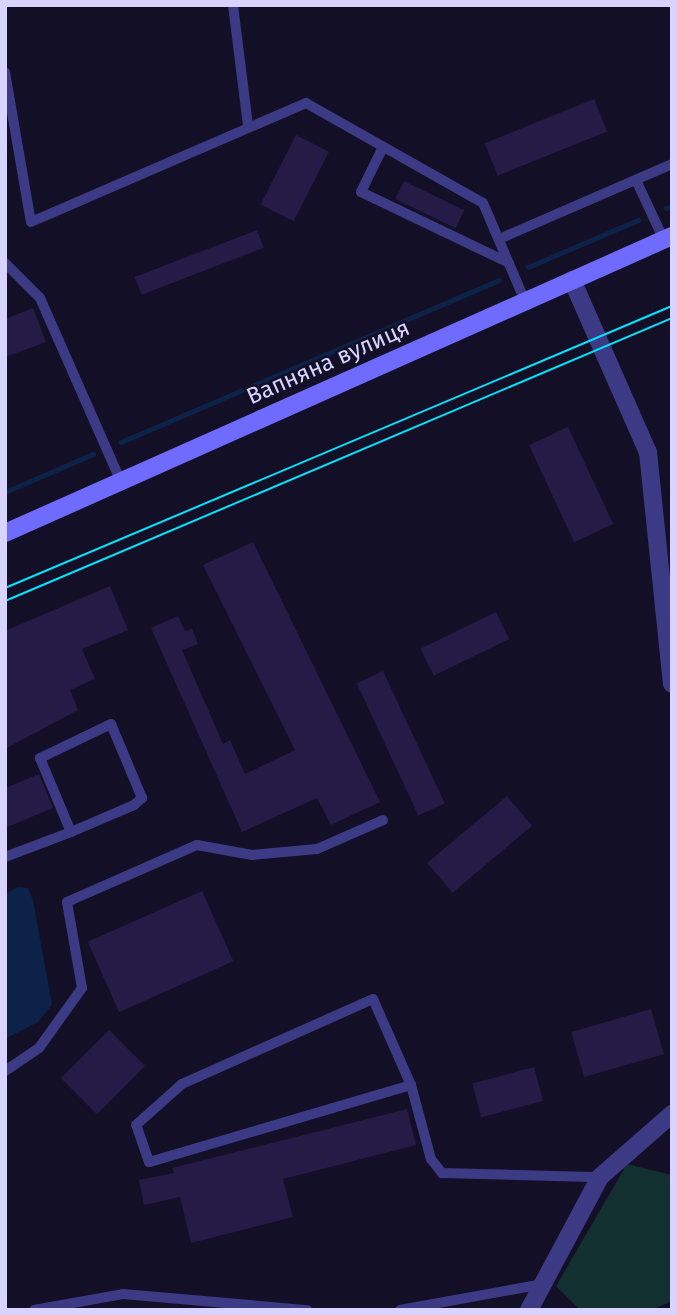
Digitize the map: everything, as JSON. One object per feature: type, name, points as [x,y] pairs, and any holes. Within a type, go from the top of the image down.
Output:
[{"type":"street","name":"Вапняна вулиця","points":[[5,533],[668,238]]},
{"type":"street","points":[[572,280],[648,452],[670,637],[672,684]]},
{"type":"street","points":[[529,1310],[538,1285],[600,1177],[672,1114]]},
{"type":"lane","points":[[233,5],[248,126]]},
{"type":"lane","points":[[5,72],[31,222],[306,103],[483,203],[525,301]]},
{"type":"lane","points":[[383,146],[361,192],[509,263]]},
{"type":"lane","points":[[499,239],[672,164]]},
{"type":"lane","points":[[636,180],[668,238]]},
{"type":"lane","points":[[5,263],[45,308],[121,482]]},
{"type":"lane","points":[[5,857],[71,832],[142,798],[111,724],[40,758],[71,832]]},
{"type":"lane","points":[[5,1072],[39,1048],[82,988],[67,902],[197,845],[253,855],[317,849],[383,820]]},
{"type":"lane","points":[[411,1085],[149,1162],[136,1125],[181,1084],[373,999],[411,1085],[431,1159],[442,1173],[600,1177]]},
{"type":"lane","points":[[400,1310],[538,1285]]},
{"type":"lane","points":[[34,1310],[123,1294],[307,1310]]},
{"type":"green space","points":[[627,1164],[672,1175],[672,1301],[652,1310],[580,1310],[556,1286]]},
{"type":"water","points":[[18,887],[28,888],[33,900],[52,1005],[38,1022],[5,1039],[5,894]]},
{"type":"building","points":[[594,99],[607,131],[498,176],[485,143]]},
{"type":"building","points":[[296,135],[329,152],[294,221],[261,204]]},
{"type":"building","points":[[404,181],[464,210],[455,228],[395,199]]},
{"type":"building","points":[[257,230],[264,248],[142,295],[135,277]]},
{"type":"building","points":[[33,308],[46,342],[5,357],[5,319]]},
{"type":"building","points":[[568,427],[613,524],[574,542],[529,445]]},
{"type":"building","points":[[253,542],[380,802],[331,825],[317,798],[242,832],[151,628],[178,616],[185,631],[192,629],[198,644],[182,650],[223,744],[230,740],[245,774],[295,750],[203,565]]},
{"type":"building","points":[[110,586],[128,630],[82,649],[95,679],[70,690],[78,710],[5,749],[5,631]]},
{"type":"building","points":[[496,612],[509,639],[434,676],[421,649]]},
{"type":"building","points":[[383,671],[445,803],[418,816],[357,683]]},
{"type":"building","points":[[39,774],[53,808],[5,828],[5,788]]},
{"type":"building","points":[[507,796],[532,826],[452,893],[427,863]]},
{"type":"building","points":[[202,891],[233,961],[119,1012],[88,942]]},
{"type":"building","points":[[651,1009],[664,1054],[584,1077],[571,1032]]},
{"type":"building","points":[[109,1030],[145,1066],[97,1114],[61,1078]]},
{"type":"building","points":[[534,1067],[543,1101],[481,1117],[472,1084]]},
{"type":"building","points":[[407,1109],[416,1145],[283,1179],[293,1217],[191,1243],[180,1197],[144,1205],[139,1180],[174,1173],[172,1168]]},
{"type":"waterway","points":[[666,208],[672,206]]},
{"type":"waterway","points":[[528,267],[638,220]]},
{"type":"waterway","points":[[121,442],[499,280]]},
{"type":"waterway","points":[[5,492],[93,454]]},
{"type":"tram line","points":[[5,588],[672,306]]},
{"type":"tram line","points":[[5,601],[672,318]]}]
